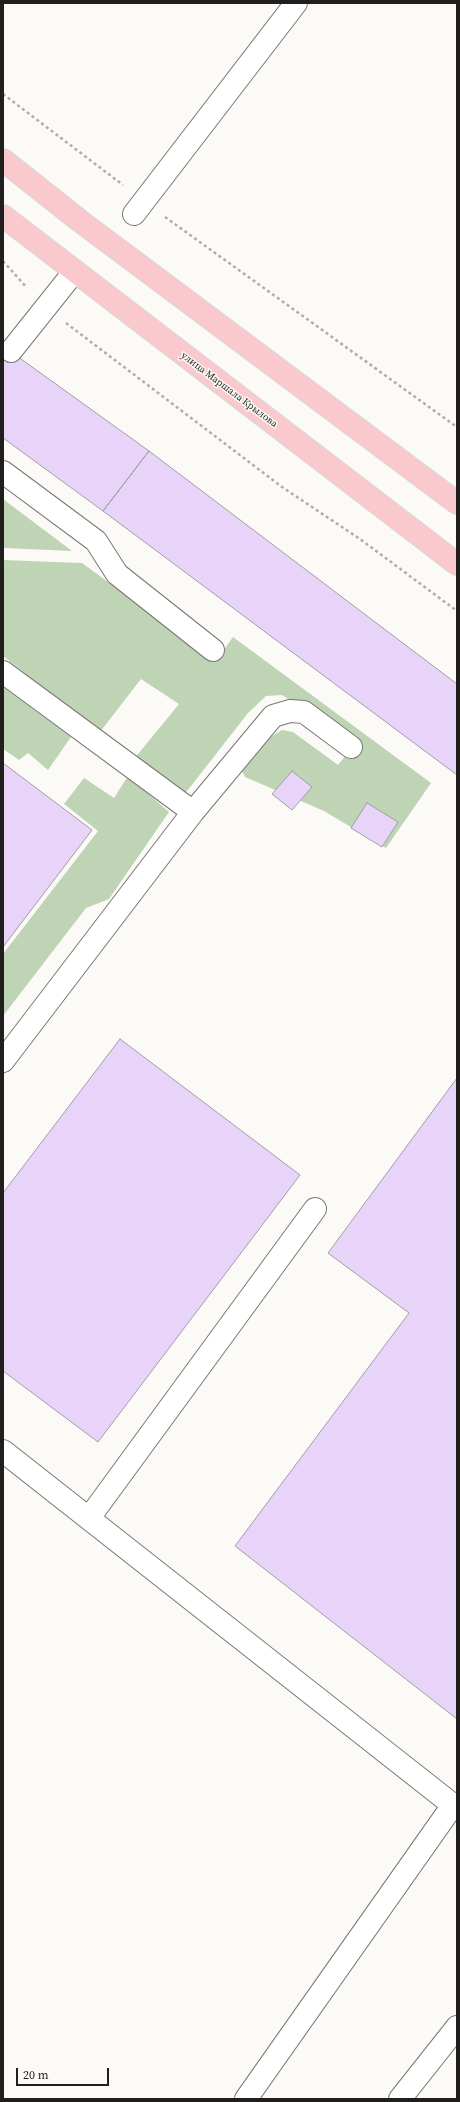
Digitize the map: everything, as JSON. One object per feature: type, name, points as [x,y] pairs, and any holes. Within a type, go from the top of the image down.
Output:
[{"type":"main road","points":[[3,160],[86,225],[457,504]]},
{"type":"main road","name":"улица Маршала Крылова","points":[[3,216],[74,272],[457,564]]},
{"type":"street","points":[[139,207],[296,3]]},
{"type":"street","points":[[11,351],[74,272]]},
{"type":"street","points":[[3,472],[96,541],[117,574],[213,650]]},
{"type":"street","points":[[3,672],[193,812]]},
{"type":"street","points":[[3,1060],[193,812],[273,716],[290,711],[304,712],[351,747]]},
{"type":"street","points":[[89,1518],[315,1209]]},
{"type":"street","points":[[3,1451],[453,1804],[246,2099]]},
{"type":"street","points":[[400,2099],[457,2027]]},
{"type":"path","points":[[3,94],[139,207],[457,427]]},
{"type":"path","points":[[3,262],[46,307],[282,487],[360,539],[457,612]]},
{"type":"green space","points":[[3,499],[72,551],[3,548]]},
{"type":"green space","points":[[3,560],[82,563],[216,661],[233,637],[431,783],[386,848],[324,811],[245,777],[242,771],[272,736],[282,730],[293,732],[338,765],[355,744],[282,695],[266,696],[248,713],[184,795],[134,759],[179,704],[141,679],[100,732],[3,656]]},
{"type":"green space","points":[[3,687],[71,737],[48,770],[28,753],[19,760],[3,749]]},
{"type":"green space","points":[[128,776],[169,812],[109,899],[86,908],[3,1016],[3,954],[98,831],[64,804],[84,778],[114,798]]},
{"type":"building","points":[[3,346],[149,451],[103,511],[3,438]]},
{"type":"building","points":[[149,451],[457,684],[457,775],[103,511]]},
{"type":"building","points":[[3,763],[92,830],[3,947]]},
{"type":"building","points":[[292,771],[312,787],[292,810],[272,794]]},
{"type":"building","points":[[367,803],[398,822],[382,847],[351,828]]},
{"type":"building","points":[[120,1039],[300,1175],[98,1442],[3,1371],[3,1193]]},
{"type":"building","points":[[457,1078],[457,1719],[235,1546],[409,1313],[328,1253]]}]
